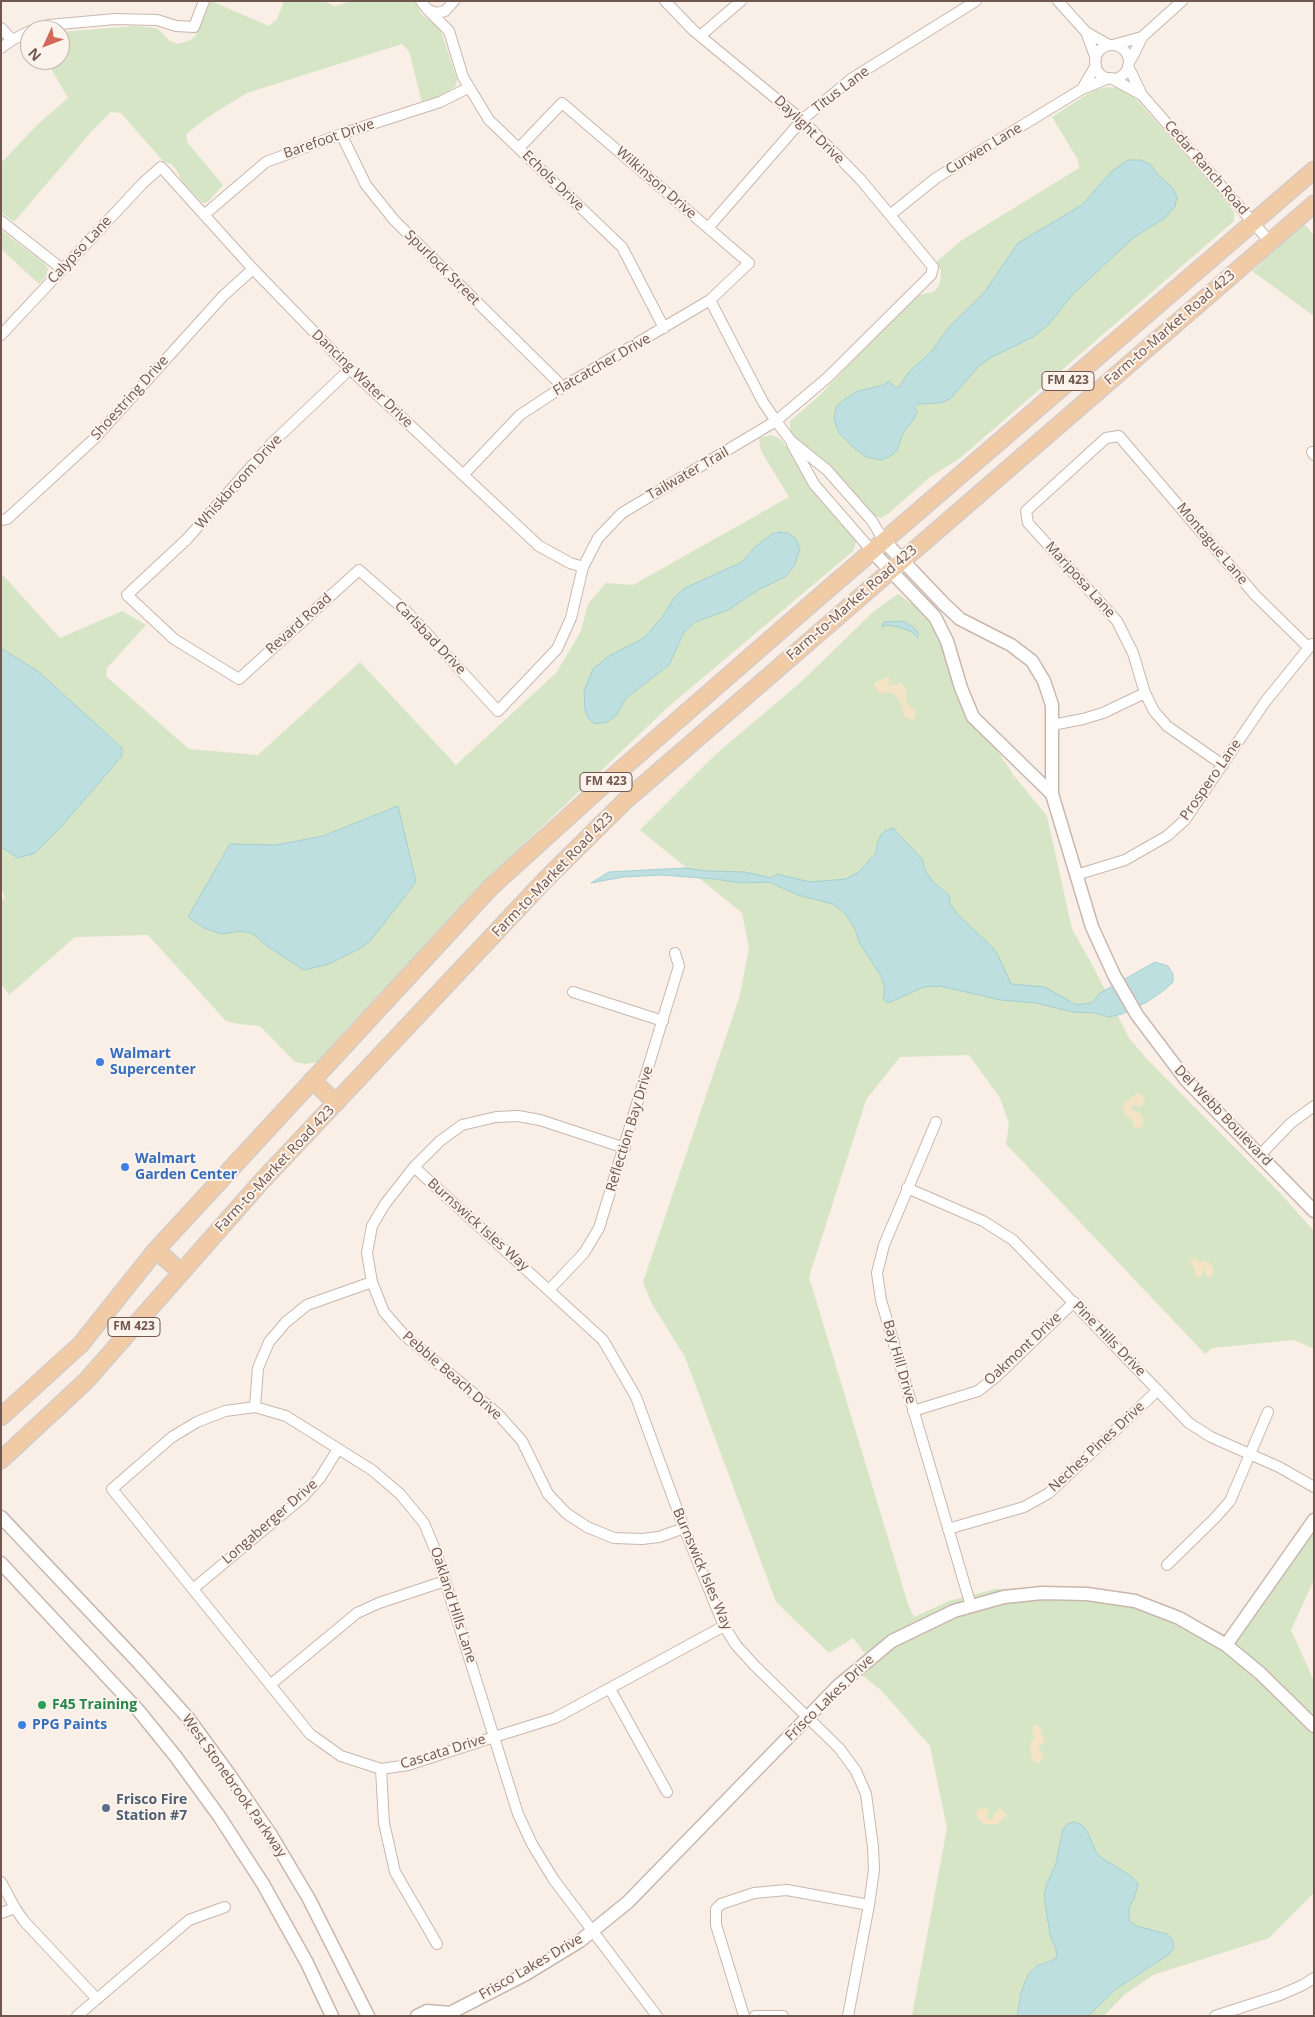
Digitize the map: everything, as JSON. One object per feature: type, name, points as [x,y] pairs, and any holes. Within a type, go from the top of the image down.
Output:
[{"type":"main road","name":"Farm-to-Market Road 423","points":[[1,1417],[81,1344],[156,1250],[491,887],[609,780],[1314,170]]},
{"type":"main road","name":"Farm-to-Market Road 423","points":[[1,1460],[86,1381],[261,1182],[547,878],[626,800],[1314,204]]},
{"type":"main road","points":[[312,1080],[336,1102]]},
{"type":"main road","points":[[156,1250],[181,1272]]},
{"type":"street","points":[[70,23],[115,19],[157,20],[176,26],[194,27],[204,1]]},
{"type":"street","name":"Daylight Drive","points":[[665,1],[700,36],[802,120],[861,180],[933,266],[931,275]]},
{"type":"street","points":[[700,36],[741,1]]},
{"type":"street","name":"Titus Lane","points":[[708,228],[802,120],[851,79],[976,1]]},
{"type":"street","points":[[1058,1],[1086,32],[1124,51],[1129,64]]},
{"type":"street","points":[[1096,62],[1102,49],[1142,36],[1182,1]]},
{"type":"street","points":[[424,5],[441,13],[446,11],[453,3]]},
{"type":"street","name":"Echols Drive","points":[[453,3],[449,31],[462,77],[468,88],[489,120],[622,247],[664,328]]},
{"type":"street","name":"Echols Drive","points":[[424,5],[449,31]]},
{"type":"street","points":[[1,28],[12,40]]},
{"type":"street","points":[[1086,32],[1100,74],[1110,78],[1122,76],[1134,56],[1142,36]]},
{"type":"street","points":[[1,48],[20,36]]},
{"type":"street","name":"Curwen Lane","points":[[1082,89],[1096,62]]},
{"type":"street","name":"Cedar Ranch Road","points":[[1129,64],[1142,95],[1270,242]]},
{"type":"street","name":"Curwen Lane","points":[[890,215],[936,178],[1082,89],[1110,78]]},
{"type":"street","name":"Cedar Ranch Road","points":[[1110,78],[1142,95]]},
{"type":"street","name":"Barefoot Drive","points":[[204,215],[266,162],[341,134],[440,102],[468,88]]},
{"type":"street","name":"Wilkinson Drive","points":[[519,148],[562,103],[749,263]]},
{"type":"street","name":"Spurlock Street","points":[[341,134],[366,185],[394,220],[558,382],[561,388]]},
{"type":"street","name":"Dancing Water Drive","points":[[161,167],[253,268],[350,369],[539,546],[570,563],[583,567]]},
{"type":"street","name":"Calypso Lane","points":[[1,335],[143,183],[161,167]]},
{"type":"street","points":[[1,221],[62,269]]},
{"type":"street","name":"Flatcatcher Drive","points":[[463,475],[520,415],[561,388],[710,300],[749,263]]},
{"type":"street","name":"Shoestring Drive","points":[[1,520],[7,519],[95,438],[223,296],[253,268]]},
{"type":"street","name":"Tailwater Trail","points":[[498,711],[557,649],[571,618],[583,567],[598,538],[622,513],[776,421],[827,378],[931,275]]},
{"type":"street","name":"Del Webb Boulevard","points":[[710,300],[763,402],[791,441],[814,484],[878,546],[935,617],[948,641],[961,688],[973,717],[1052,794]]},
{"type":"street","name":"Whiskbroom Drive","points":[[239,678],[174,639],[127,595],[187,539],[272,444],[350,369]]},
{"type":"street","name":"Montague Lane","points":[[1026,511],[1106,438],[1119,436],[1255,596],[1312,645]]},
{"type":"street","name":"Del Webb Boulevard","points":[[791,441],[827,470],[872,521],[878,546]]},
{"type":"street","name":"Mariposa Lane","points":[[1026,511],[1028,522],[1117,621],[1133,653],[1145,693],[1154,711],[1167,726],[1222,765]]},
{"type":"street","name":"Del Webb Boulevard","points":[[895,565],[960,619],[1011,645],[1032,661],[1044,681],[1052,705],[1052,794],[1092,927],[1114,976],[1137,1015],[1186,1080],[1314,1211]]},
{"type":"street","name":"Carlsbad Drive","points":[[358,570],[408,613],[498,711]]},
{"type":"street","name":"Revard Road","points":[[239,678],[358,570]]},
{"type":"street","name":"Prospero Lane","points":[[1076,875],[1125,860],[1167,836],[1185,820],[1265,702],[1312,645]]},
{"type":"street","points":[[1052,725],[1103,713],[1145,693]]},
{"type":"street","name":"Reflection Bay Drive","points":[[549,1290],[584,1253],[599,1228],[679,966],[675,953]]},
{"type":"street","points":[[573,992],[663,1021]]},
{"type":"street","points":[[1260,1155],[1291,1123],[1314,1106]]},
{"type":"street","name":"Pebble Beach Drive","points":[[624,1148],[540,1120],[518,1116],[496,1117],[462,1125],[440,1141],[414,1167],[385,1204],[372,1226],[367,1253],[372,1282],[384,1312],[404,1335],[498,1414],[522,1441],[548,1494],[566,1513],[587,1527],[614,1538],[642,1539],[659,1537],[684,1528]]},
{"type":"street","name":"Bay Hill Drive","points":[[936,1122],[884,1245],[877,1273],[881,1300],[971,1606]]},
{"type":"street","name":"Burnswick Isles Way","points":[[414,1167],[603,1340],[636,1397],[684,1528],[724,1626],[736,1645],[755,1666],[839,1748],[856,1771],[866,1794],[874,1870],[870,1905],[848,2016]]},
{"type":"street","name":"Pine Hills Drive","points":[[908,1188],[983,1221],[1013,1240],[1190,1423],[1211,1437],[1301,1478],[1314,1487]]},
{"type":"street","points":[[255,1408],[258,1368],[269,1342],[286,1322],[307,1306],[372,1282]]},
{"type":"street","name":"Oakmont Drive","points":[[913,1411],[978,1391],[997,1376],[1074,1302]]},
{"type":"street","name":"Neches Pines Drive","points":[[948,1529],[1024,1507],[1049,1493],[1158,1390]]},
{"type":"street","name":"Oakland Hills Lane","points":[[112,1489],[172,1437],[196,1422],[225,1411],[255,1408],[286,1416],[372,1470],[400,1494],[424,1523],[436,1552],[518,1814],[532,1844],[554,1880],[657,2016]]},
{"type":"street","points":[[1167,1565],[1230,1501],[1268,1412]]},
{"type":"street","name":"Longaberger Drive","points":[[192,1589],[303,1497],[320,1478],[338,1449]]},
{"type":"street","name":"Cascata Drive","points":[[112,1489],[310,1734],[341,1756],[381,1769],[408,1765],[555,1718],[724,1626]]},
{"type":"street","name":"West Stonebrook Parkway","points":[[1,1518],[145,1669],[188,1718],[270,1835],[309,1899],[368,2016]]},
{"type":"street","points":[[1226,1645],[1314,1520]]},
{"type":"street","points":[[1,1563],[138,1710],[220,1816],[263,1884],[307,1963],[332,2016]]},
{"type":"street","points":[[270,1685],[357,1613],[379,1603],[445,1580]]},
{"type":"street","name":"Frisco Lakes Drive","points":[[417,2016],[427,2011],[449,2014],[526,1974],[580,1941],[628,1902],[839,1685],[892,1641],[954,1611],[1004,1597],[1049,1593],[1087,1594],[1135,1601],[1179,1618],[1226,1645],[1260,1673],[1314,1726]]},
{"type":"street","points":[[610,1689],[667,1792]]},
{"type":"street","points":[[381,1769],[384,1823],[395,1872],[437,1944]]},
{"type":"street","points":[[1,1882],[24,1922],[97,1999]]},
{"type":"street","points":[[744,2016],[716,1925],[716,1909],[721,1904],[754,1892],[787,1890],[870,1905]]},
{"type":"street","points":[[77,2016],[189,1920],[225,1907]]},
{"type":"street","points":[[1,1913],[15,1908]]},
{"type":"street","points":[[1215,2016],[1280,1995],[1314,1978]]},
{"type":"street","points":[[755,2016],[783,2016]]},
{"type":"green space","points":[[211,1],[269,26],[277,19],[284,1],[323,1],[335,6],[351,1],[415,1],[422,15],[434,23],[441,31],[457,79],[456,86],[440,97],[422,103],[409,51],[402,44],[247,93],[211,115],[186,134],[187,142],[223,185],[208,202],[203,203],[183,183],[176,169],[171,164],[163,161],[121,113],[111,112],[92,131],[14,222],[1,212],[1,163],[38,124],[68,98],[52,70],[70,70],[70,31],[135,26],[155,28],[170,41],[178,44],[191,40],[195,36]]},
{"type":"green space","points":[[1107,87],[1119,88],[1128,92],[1136,99],[1217,190],[1234,212],[1234,221],[959,459],[930,477],[888,514],[881,518],[871,515],[792,434],[790,421],[819,396],[912,300],[919,295],[933,292],[939,286],[941,271],[936,262],[962,240],[1079,168],[1078,160],[1052,117],[1094,90]]},
{"type":"green space","points":[[1304,224],[1314,235],[1314,316],[1252,271]]},
{"type":"green space","points":[[1,230],[44,263],[48,269],[46,276],[39,284],[1,249]]},
{"type":"green space","points":[[771,435],[779,438],[794,456],[853,535],[856,542],[853,551],[667,708],[524,844],[369,1010],[357,1018],[318,1062],[305,1064],[295,1062],[260,1026],[226,1021],[148,935],[75,937],[9,995],[1,984],[1,902],[5,898],[1,886],[1,573],[60,638],[122,611],[146,625],[107,668],[106,676],[189,749],[258,755],[360,662],[456,765],[556,673],[581,631],[588,604],[606,583],[633,585],[789,497],[761,451],[759,438]]},
{"type":"green space","points":[[898,594],[929,616],[959,687],[988,737],[1015,777],[1047,816],[1072,929],[1129,1038],[1145,1057],[1281,1194],[1314,1231],[1314,1349],[1294,1340],[1212,1348],[1205,1354],[1006,1144],[1009,1124],[1000,1098],[969,1055],[900,1057],[866,1100],[809,1277],[908,1604],[914,1617],[949,1601],[995,1589],[1087,1587],[1133,1595],[1184,1614],[1226,1635],[1314,1512],[1314,1580],[1291,1630],[1314,1681],[1314,1893],[1269,1938],[1153,1975],[1124,1995],[1104,2016],[912,2016],[947,1828],[930,1746],[882,1691],[862,1675],[874,1665],[853,1638],[829,1653],[776,1602],[685,1357],[652,1304],[643,1282],[740,995],[749,948],[742,913],[640,830],[715,755],[802,681],[874,611]]},
{"type":"sand","points":[[887,677],[891,680],[887,685],[901,684],[906,688],[906,703],[916,710],[913,720],[905,717],[900,701],[894,694],[889,692],[881,693],[876,690],[875,683]]},
{"type":"sand","points":[[1137,1093],[1143,1096],[1145,1102],[1140,1107],[1134,1105],[1131,1107],[1132,1110],[1140,1113],[1143,1118],[1143,1126],[1138,1128],[1134,1127],[1132,1120],[1125,1115],[1123,1109],[1125,1103]]},
{"type":"sand","points":[[1194,1257],[1201,1262],[1206,1260],[1211,1264],[1214,1270],[1212,1277],[1207,1277],[1205,1269],[1200,1277],[1195,1276],[1194,1268],[1190,1261]]},
{"type":"sand","points":[[1035,1724],[1041,1728],[1041,1733],[1045,1739],[1038,1749],[1044,1757],[1039,1763],[1035,1763],[1032,1759],[1030,1744],[1034,1738],[1032,1729]]},
{"type":"sand","points":[[981,1808],[989,1809],[988,1819],[992,1819],[996,1811],[1000,1809],[1005,1812],[1006,1816],[997,1824],[985,1824],[981,1822],[976,1814],[977,1810]]},
{"type":"water","points":[[1128,160],[1141,160],[1150,164],[1158,175],[1173,188],[1177,197],[1175,206],[1166,217],[1133,238],[1072,295],[1049,324],[1033,337],[990,358],[979,366],[950,399],[940,403],[918,404],[914,408],[917,412],[914,419],[903,433],[897,450],[892,455],[882,460],[866,457],[839,433],[834,419],[836,407],[858,391],[884,385],[889,381],[896,388],[900,386],[908,373],[931,352],[950,326],[984,293],[1018,243],[1082,205],[1112,171]]},
{"type":"water","points":[[788,533],[796,539],[800,549],[794,566],[785,577],[758,590],[728,610],[695,622],[684,632],[669,665],[626,698],[617,715],[607,722],[595,724],[588,718],[585,709],[584,691],[593,669],[609,656],[644,638],[663,616],[674,598],[685,588],[742,562],[755,547],[772,534]]},
{"type":"water","points":[[884,622],[906,622],[914,628],[918,632],[918,638],[912,632],[899,627],[887,625],[882,627]]},
{"type":"water","points":[[1,648],[39,672],[122,748],[122,756],[60,828],[35,853],[18,858],[1,847]]},
{"type":"water","points":[[398,806],[416,882],[370,941],[359,949],[329,964],[304,970],[267,946],[252,933],[240,931],[222,934],[204,928],[188,917],[230,844],[276,845],[323,836]]},
{"type":"water","points":[[893,828],[922,859],[925,870],[933,882],[949,895],[950,903],[957,914],[998,955],[1011,984],[1045,987],[1076,1005],[1092,1003],[1100,993],[1155,962],[1168,966],[1173,974],[1173,982],[1147,1002],[1122,1014],[1109,1017],[1095,1013],[1073,1012],[1036,1003],[1001,1000],[940,986],[924,987],[888,1003],[883,999],[885,989],[881,976],[859,942],[855,929],[845,913],[833,904],[798,895],[769,882],[742,883],[661,875],[623,877],[591,883],[609,872],[684,868],[706,871],[745,872],[771,878],[777,874],[810,882],[846,879],[859,872],[876,853],[881,835]]},
{"type":"water","points":[[1075,1822],[1082,1825],[1088,1833],[1100,1857],[1131,1876],[1138,1884],[1134,1899],[1129,1907],[1129,1920],[1136,1926],[1167,1934],[1172,1939],[1174,1948],[1168,1955],[1116,1989],[1088,2016],[1017,2016],[1021,1993],[1028,1975],[1037,1966],[1057,1957],[1050,1935],[1044,1896],[1056,1863],[1063,1830],[1067,1824]]},
{"type":"place","name":"Walmart Supercenter","points":[[100,1062]]},
{"type":"place","name":"Walmart Garden Center","points":[[125,1167]]},
{"type":"place","name":"F45 Training","points":[[42,1705]]},
{"type":"place","name":"PPG Paints","points":[[22,1725]]},
{"type":"place","name":"Frisco Fire Station #7","points":[[106,1808]]}]
